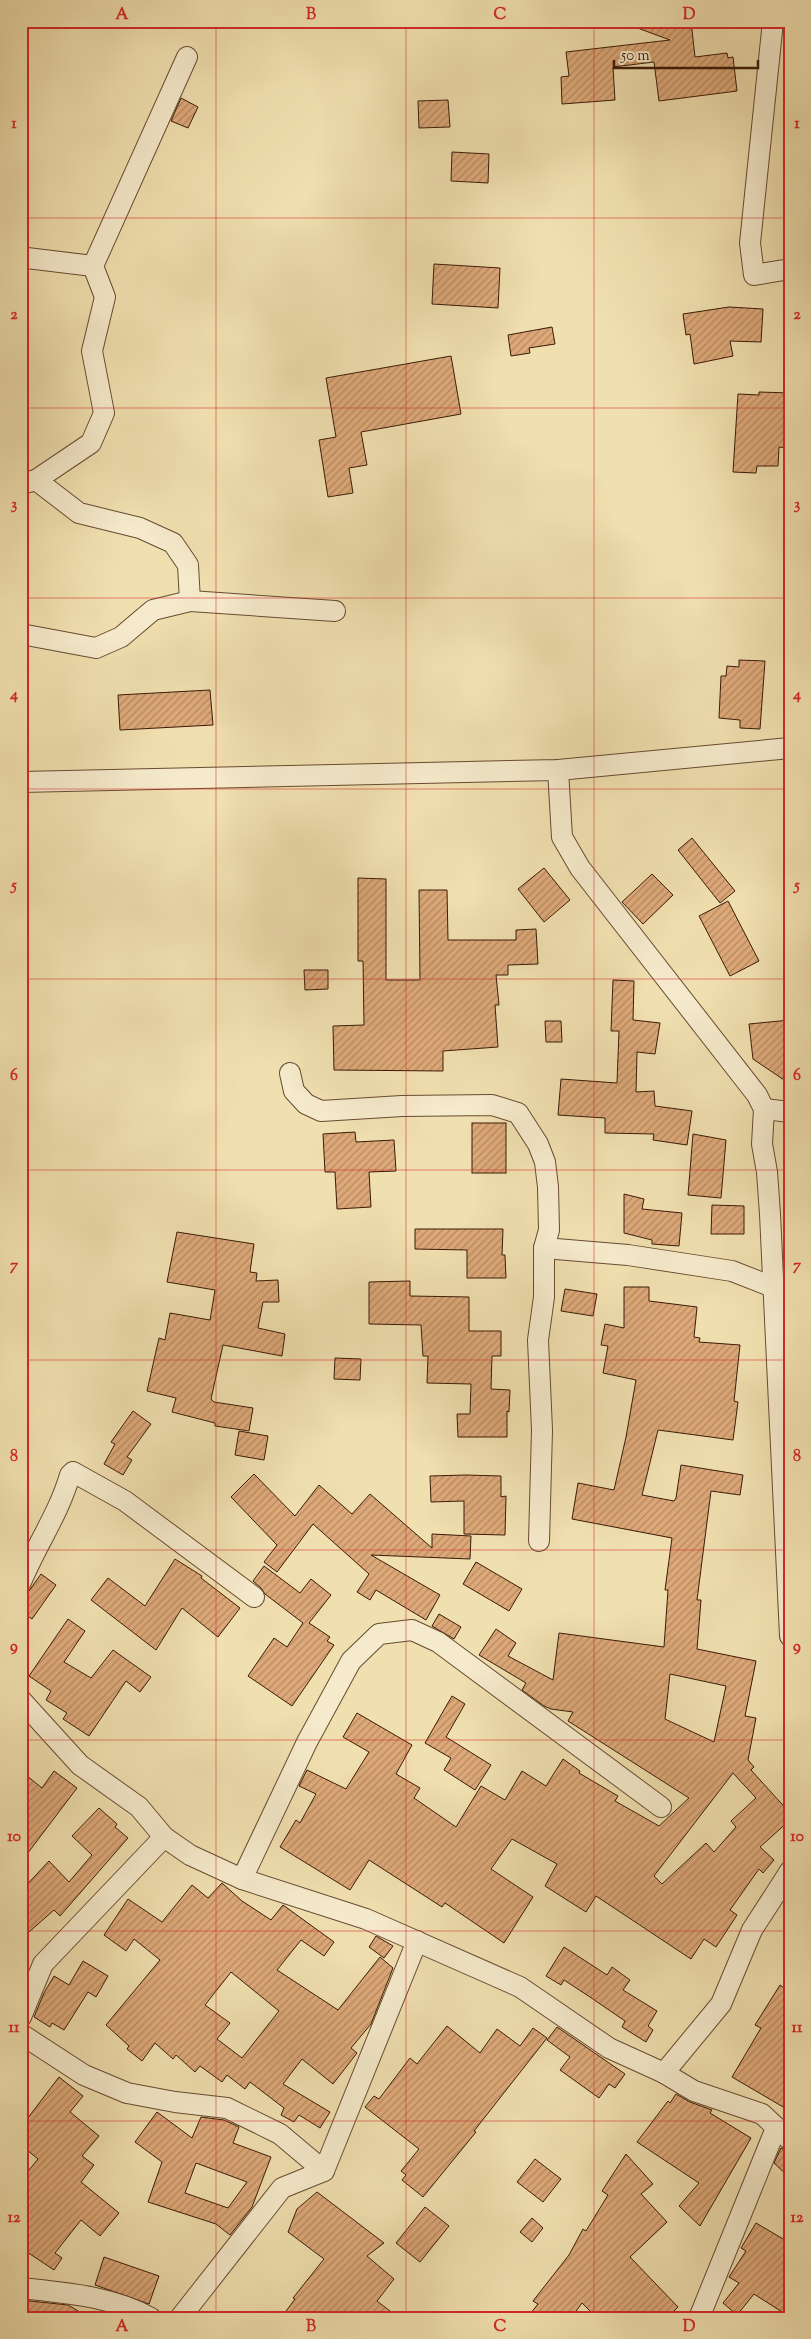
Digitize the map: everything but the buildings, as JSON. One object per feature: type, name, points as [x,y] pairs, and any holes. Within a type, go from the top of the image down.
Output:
[{"type":"street","points":[[773,21],[750,243],[754,275],[790,269]]},
{"type":"street","points":[[187,57],[94,266],[105,297],[92,352],[104,413],[91,443],[28,482],[79,512],[140,528],[173,543],[188,565],[190,601]]},
{"type":"street","points":[[21,259],[94,266]]},
{"type":"street","points":[[21,634],[96,648],[121,637],[153,610],[190,601],[335,611]]},
{"type":"street","points":[[21,782],[558,770],[790,748]]},
{"type":"street","points":[[558,770],[562,838],[580,868],[757,1095],[764,1108],[762,1144],[767,1172],[773,1287],[784,1383],[790,1636]]},
{"type":"street","points":[[290,1074],[294,1091],[306,1104],[321,1111],[402,1106],[492,1105],[518,1113],[538,1144],[545,1162],[549,1230],[544,1248],[544,1297],[538,1340],[542,1430],[539,1541]]},
{"type":"street","points":[[764,1108],[790,1112]]},
{"type":"street","points":[[544,1248],[628,1255],[732,1271],[773,1287]]},
{"type":"street","points":[[21,1582],[31,1557],[58,1507],[70,1475],[73,1472],[125,1501],[254,1597]]},
{"type":"street","points":[[242,1880],[307,1742],[351,1661],[378,1634],[412,1630],[438,1642],[661,1808]]},
{"type":"street","points":[[21,1700],[80,1765],[139,1807],[164,1837],[190,1855],[242,1880],[366,1918],[520,1987],[609,2048],[664,2073],[694,2091],[762,2114],[783,2134],[699,2318]]},
{"type":"street","points":[[21,2017],[43,1964],[164,1837]]},
{"type":"street","points":[[664,2073],[722,2004],[752,1930],[790,1871]]},
{"type":"street","points":[[180,2318],[282,2188],[324,2171],[416,1941]]},
{"type":"street","points":[[21,2034],[84,2075],[127,2093],[176,2102],[227,2108],[280,2134],[324,2171]]},
{"type":"street","points":[[21,2288],[84,2294],[142,2313],[151,2318]]}]
